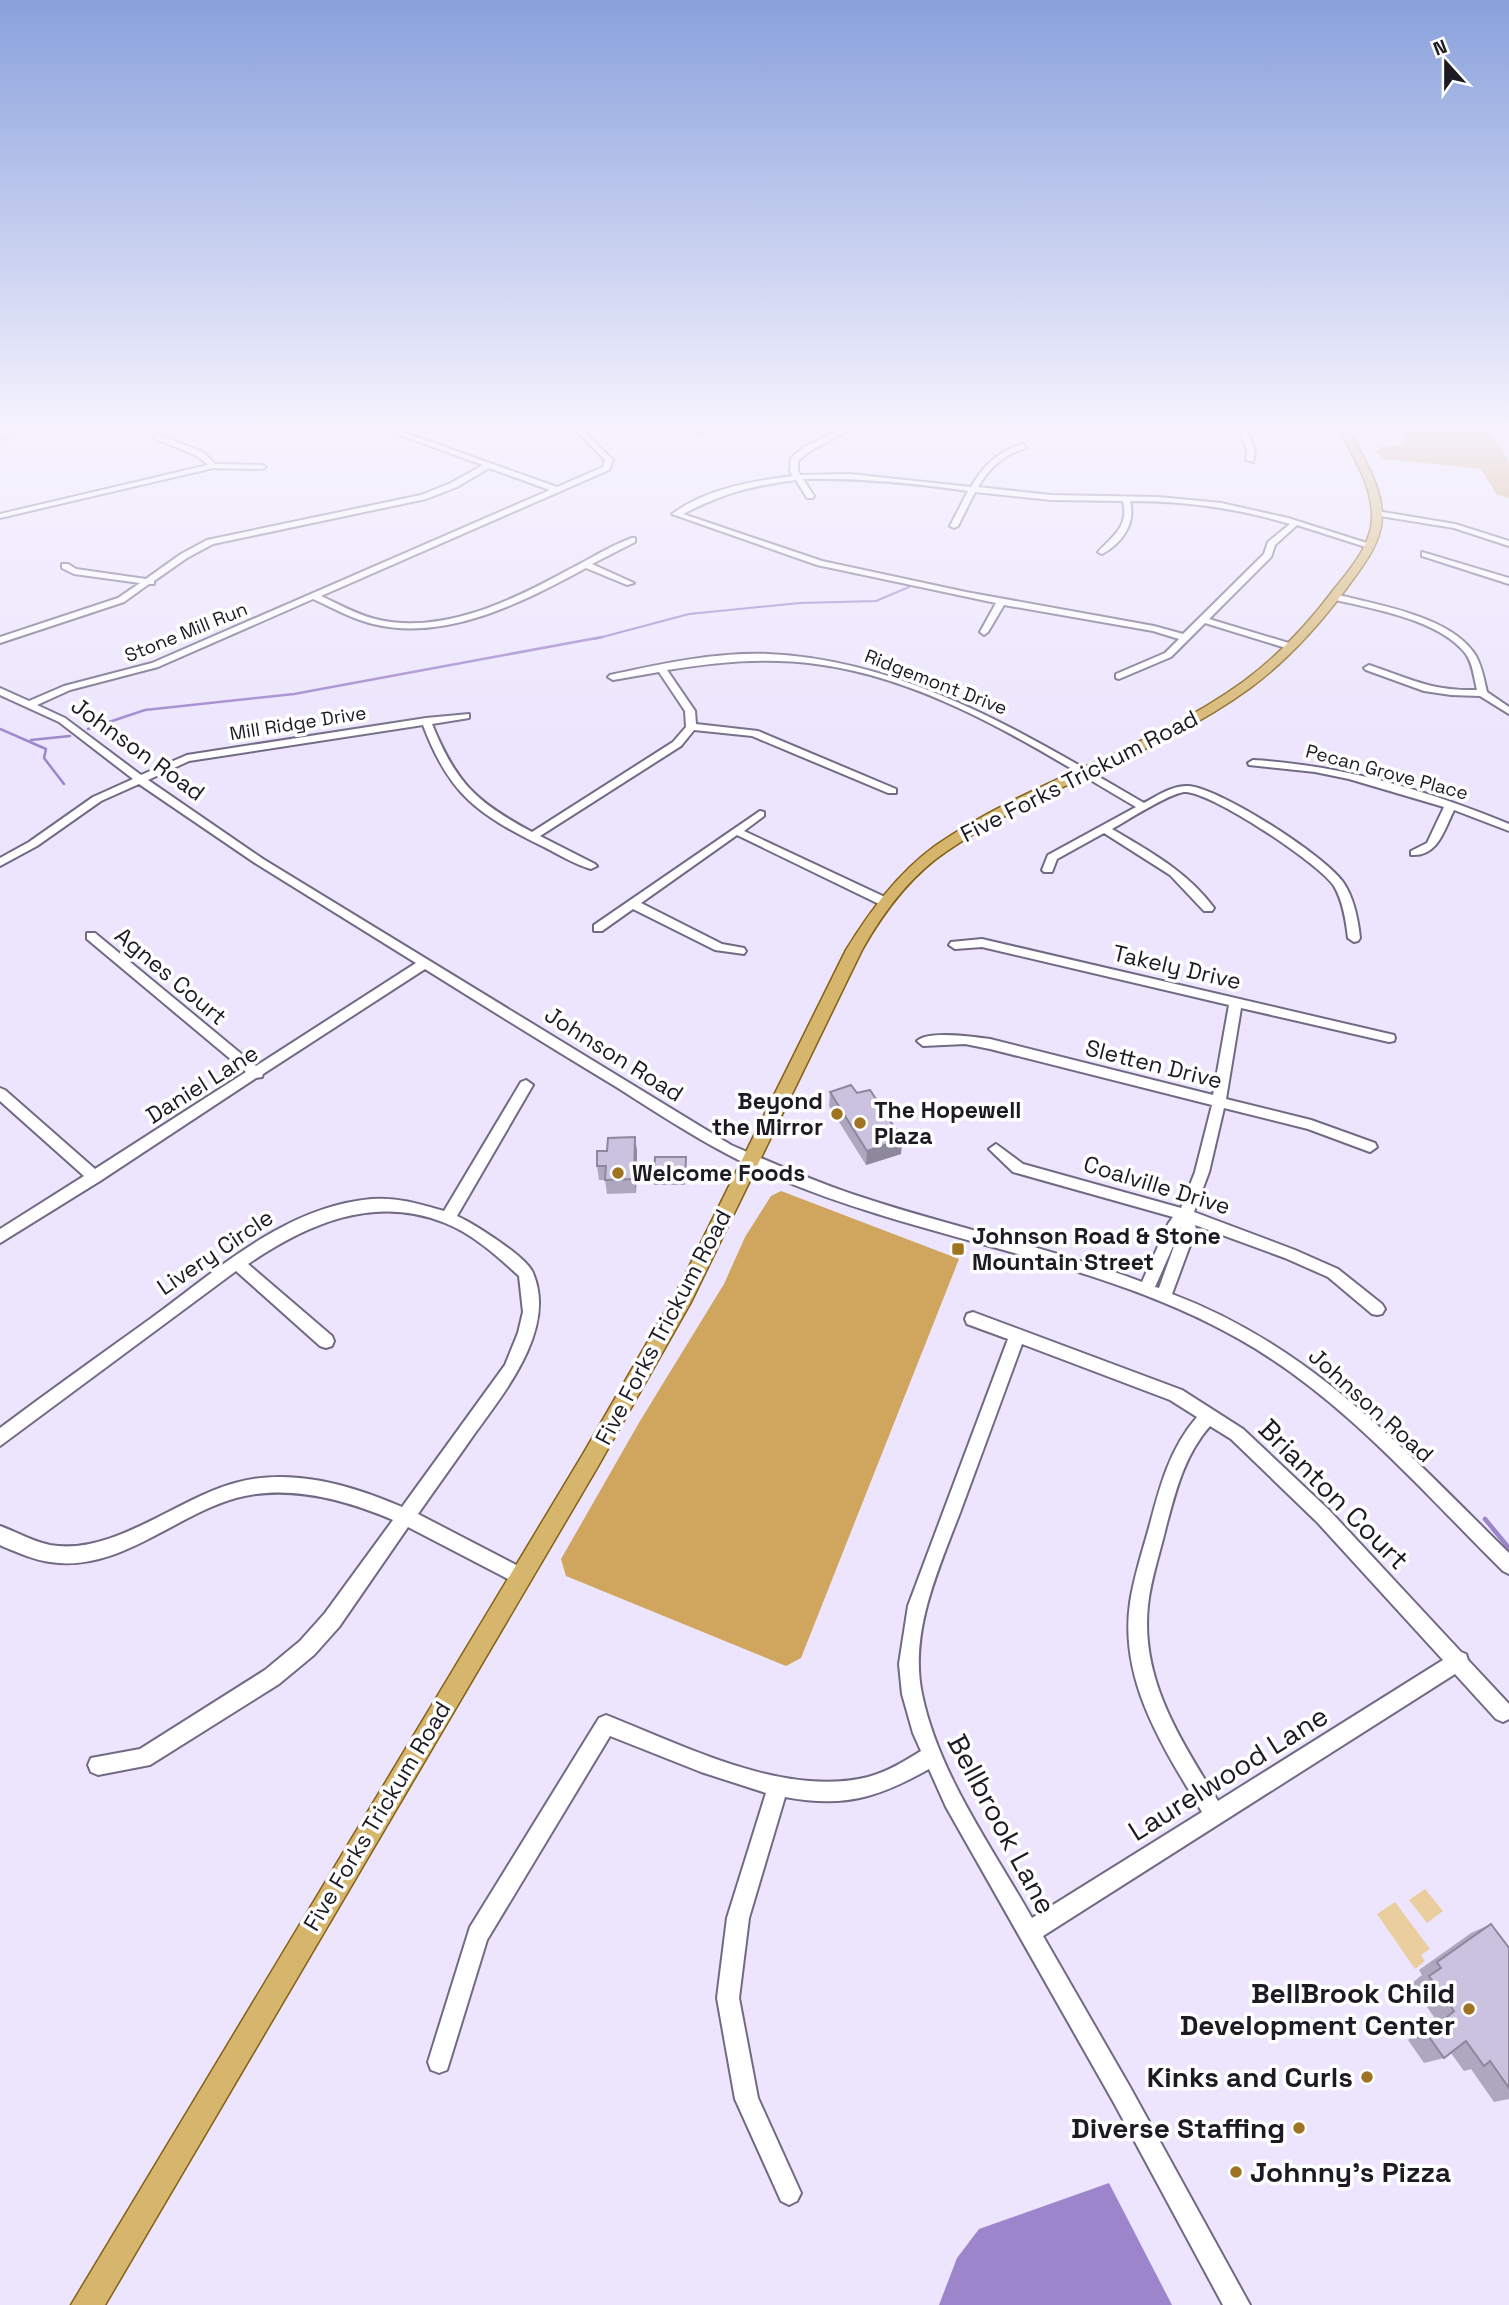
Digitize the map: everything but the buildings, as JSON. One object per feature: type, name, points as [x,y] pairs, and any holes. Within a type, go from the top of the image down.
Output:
[{"type":"main road","name":"Five Forks Trickum Road","points":[[86,2305],[684,1296],[854,950],[883,901],[942,848],[1027,798],[1210,709],[1256,677],[1335,597],[1369,545],[1372,534]]},
{"type":"street","points":[[0,640],[121,600],[151,582],[184,556],[210,542],[250,534]]},
{"type":"street","name":"Stone Mill Run","points":[[30,704],[67,688],[155,665],[453,534]]},
{"type":"street","points":[[734,534],[820,563],[1153,629],[1186,638]]},
{"type":"street","points":[[1102,552],[1119,534]]},
{"type":"street","points":[[1119,676],[1159,660],[1186,638],[1268,555],[1274,540],[1282,534]]},
{"type":"street","points":[[1328,534],[1369,545]]},
{"type":"street","points":[[1478,534],[1509,544]]},
{"type":"street","points":[[312,595],[368,620],[401,625],[425,624],[490,609],[632,540]]},
{"type":"street","points":[[1425,554],[1509,581]]},
{"type":"street","points":[[584,564],[630,583]]},
{"type":"street","points":[[65,566],[89,573],[151,582]]},
{"type":"street","points":[[1335,597],[1404,616],[1451,637],[1468,651],[1476,664],[1482,694]]},
{"type":"street","points":[[984,632],[1002,601]]},
{"type":"street","points":[[1204,620],[1289,646]]},
{"type":"street","name":"Ridgemont Drive","points":[[613,677],[713,660],[766,657],[806,659],[849,667],[947,701],[1029,739],[1144,807]]},
{"type":"street","points":[[1370,668],[1407,685],[1432,692],[1482,694],[1509,711]]},
{"type":"street","points":[[535,835],[677,744],[691,727],[690,711],[662,669]]},
{"type":"street","name":"Johnson Road","points":[[0,691],[69,725],[139,778],[259,861],[715,1143],[751,1161],[906,1217],[1156,1292],[1245,1335],[1320,1385],[1509,1566]]},
{"type":"street","name":"Mill Ridge Drive","points":[[139,778],[187,758],[466,716]]},
{"type":"street","points":[[426,721],[449,773],[469,795],[499,819],[535,835],[591,866]]},
{"type":"street","points":[[691,727],[754,733],[892,791]]},
{"type":"street","name":"Pecan Grove Place","points":[[1253,763],[1281,763],[1356,778],[1450,806],[1509,828]]},
{"type":"street","points":[[0,863],[33,844],[97,799],[139,778]]},
{"type":"street","points":[[1048,870],[1052,857],[1172,792],[1192,790],[1292,844],[1320,863],[1337,882],[1348,904],[1354,938]]},
{"type":"street","points":[[1415,853],[1432,845],[1450,806]]},
{"type":"street","points":[[598,928],[760,814]]},
{"type":"street","points":[[1104,829],[1193,886],[1208,908]]},
{"type":"street","points":[[736,831],[883,901]]},
{"type":"street","points":[[633,904],[719,947],[740,951]]},
{"type":"street","name":"Agnes Court","points":[[91,936],[257,1074]]},
{"type":"street","name":"Takely Drive","points":[[955,945],[982,943],[1389,1038]]},
{"type":"street","name":"Daniel Lane","points":[[0,1237],[424,964]]},
{"type":"street","points":[[1156,1292],[1189,1229],[1186,1215],[1202,1172],[1219,1102],[1236,1002]]},
{"type":"street","name":"Sletten Drive","points":[[923,1041],[981,1042],[1311,1125],[1370,1147]]},
{"type":"street","points":[[448,1218],[526,1085]]},
{"type":"street","points":[[0,1093],[95,1177]]},
{"type":"street","name":"Coalville Drive","points":[[996,1149],[1018,1168],[1186,1215],[1334,1273],[1377,1309]]},
{"type":"street","name":"Livery Circle","points":[[0,1438],[236,1262],[286,1230],[345,1209],[373,1205],[419,1209],[448,1218],[526,1273],[533,1305],[530,1322],[511,1369],[332,1620],[307,1648],[272,1677],[143,1758],[97,1765]]},
{"type":"street","points":[[236,1262],[326,1340]]},
{"type":"street","name":"Brianton Court","points":[[973,1319],[1176,1395],[1237,1434],[1280,1472],[1459,1661],[1503,1712]]},
{"type":"street","name":"Bellbrook Lane","points":[[1017,1335],[927,1579],[910,1638],[908,1664],[912,1694],[932,1756],[953,1800],[1122,2095],[1237,2305]]},
{"type":"street","points":[[1208,1416],[1187,1441],[1173,1468],[1140,1592],[1137,1643],[1142,1675],[1154,1709],[1175,1751],[1215,1815]]},
{"type":"street","points":[[0,1534],[38,1552],[79,1556],[140,1534],[190,1507],[238,1490],[295,1483],[350,1494],[520,1576]]},
{"type":"street","name":"Laurelwood Lane","points":[[1028,1933],[1459,1661]]},
{"type":"street","points":[[439,2062],[478,1935],[606,1725],[778,1788],[809,1793],[868,1788],[932,1756]]},
{"type":"street","points":[[778,1788],[738,1917],[728,1998],[747,2099],[789,2193]]},
{"type":"shaded area","points":[[781,1191],[959,1259],[801,1658],[786,1666],[566,1576],[561,1559],[640,1421],[724,1284],[745,1237],[771,1196]]},
{"type":"shaded area","points":[[1425,1889],[1443,1911],[1427,1923],[1409,1900]]},
{"type":"shaded area","points":[[1395,1902],[1430,1949],[1421,1955],[1425,1961],[1415,1969],[1377,1914]]},
{"type":"shaded area","points":[[1109,2183],[1172,2305],[939,2305],[957,2258],[979,2229]]},
{"type":"waterway","points":[[595,639],[689,614],[800,603],[876,601],[909,587]]},
{"type":"waterway","points":[[88,729],[145,710],[294,694],[602,637]]},
{"type":"waterway","points":[[0,729],[46,749],[44,758],[64,784]]},
{"type":"waterway","points":[[31,740],[70,736]]},
{"type":"waterway","points":[[1485,1519],[1509,1548]]},
{"type":"place","name":"Beyond the Mirror","points":[[837,1114]]},
{"type":"place","name":"The Hopewell Plaza","points":[[860,1123]]},
{"type":"place","name":"Welcome Foods","points":[[618,1173]]},
{"type":"place","name":"Johnson Road & Stone Mountain Street","points":[[958,1249]]},
{"type":"place","name":"BellBrook Child Development Center","points":[[1469,2009]]},
{"type":"place","name":"Kinks and Curls","points":[[1367,2077]]},
{"type":"place","name":"Diverse Staffing","points":[[1299,2128]]},
{"type":"place","name":"Johnny's Pizza","points":[[1236,2172]]}]
